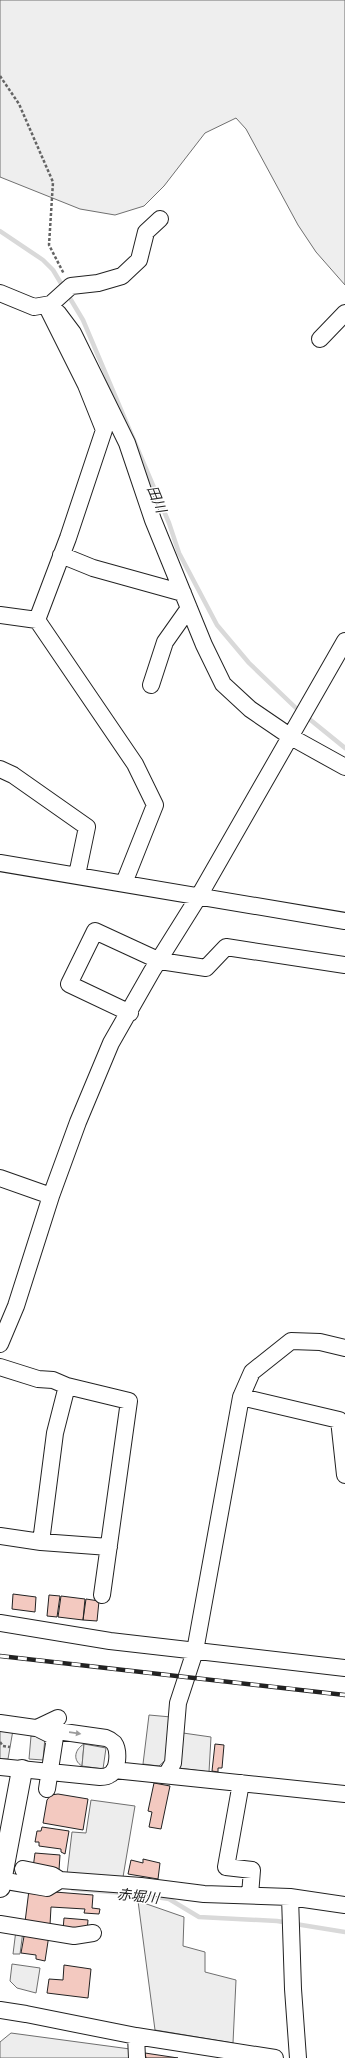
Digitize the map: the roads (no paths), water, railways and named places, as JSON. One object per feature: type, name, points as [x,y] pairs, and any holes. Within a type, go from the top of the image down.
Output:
[{"type":"main road","points":[[5,1876],[6,1825],[22,1770]]},
{"type":"street","points":[[0,293],[34,306],[49,304],[71,286],[98,283],[122,276],[139,260],[146,232],[160,219]]},
{"type":"street","points":[[37,620],[104,430],[86,385],[49,304]]},
{"type":"street","points":[[49,304],[73,333],[127,443],[153,520],[204,645],[223,684],[250,709],[291,737],[345,767]]},
{"type":"street","points":[[320,339],[345,313]]},
{"type":"street","points":[[61,555],[92,568],[183,593]]},
{"type":"street","points":[[151,685],[165,642],[189,608]]},
{"type":"street","points":[[0,615],[37,620],[135,764],[156,805],[124,883]]},
{"type":"street","points":[[0,1344],[16,1306],[78,1122],[111,1043],[130,1013],[152,971],[160,961],[199,896],[345,641]]},
{"type":"street","points":[[0,769],[13,775],[87,827],[77,875]]},
{"type":"street","points":[[0,863],[345,921]]},
{"type":"street","points":[[130,1013],[69,984],[95,931],[160,961],[206,968],[226,948],[345,965]]},
{"type":"street","points":[[0,1178],[52,1196]]},
{"type":"street","points":[[166,1775],[173,1763],[178,1703],[195,1650],[241,1397],[252,1372],[291,1341],[320,1342],[345,1348]]},
{"type":"street","points":[[0,1367],[38,1379],[53,1380],[67,1386],[129,1401],[102,1595]]},
{"type":"street","points":[[42,1542],[55,1433],[67,1386]]},
{"type":"street","points":[[241,1397],[339,1420],[345,1474]]},
{"type":"street","points":[[0,1536],[42,1542],[108,1547]]},
{"type":"street","points":[[0,1623],[110,1641],[345,1668]]},
{"type":"street","points":[[6,1736],[37,1728],[58,1718]]},
{"type":"street","points":[[37,1728],[55,1737]]},
{"type":"street","points":[[0,1767],[100,1777],[110,1775],[114,1770],[116,1748],[113,1742],[106,1738],[37,1728]]},
{"type":"street","points":[[6,1736],[55,1737]]},
{"type":"street","points":[[47,1789],[55,1737]]},
{"type":"street","points":[[114,1770],[345,1794]]},
{"type":"street","points":[[241,1783],[226,1867],[252,1870],[250,1895]]},
{"type":"street","points":[[5,1876],[52,1875],[55,1883]]},
{"type":"street","points":[[5,1876],[55,1883],[141,1886],[204,1894],[290,1897],[345,1905]]},
{"type":"street","points":[[290,1897],[293,1989],[298,2058]]},
{"type":"street","points":[[0,1924],[74,1936],[93,1933]]},
{"type":"street","points":[[0,2010],[136,2036],[275,2058]]},
{"type":"street","points":[[136,2036],[137,2058]]},
{"type":"waterway","name":"田川","points":[[0,231],[43,260],[53,270],[83,320],[169,523],[179,553],[217,625],[249,663],[297,709],[345,748]]},
{"type":"waterway","name":"赤堀川","points":[[73,1889],[136,1894],[169,1899],[199,1917],[277,1921],[345,1932]]},
{"type":"railway","points":[[0,1656],[345,1695]]}]
